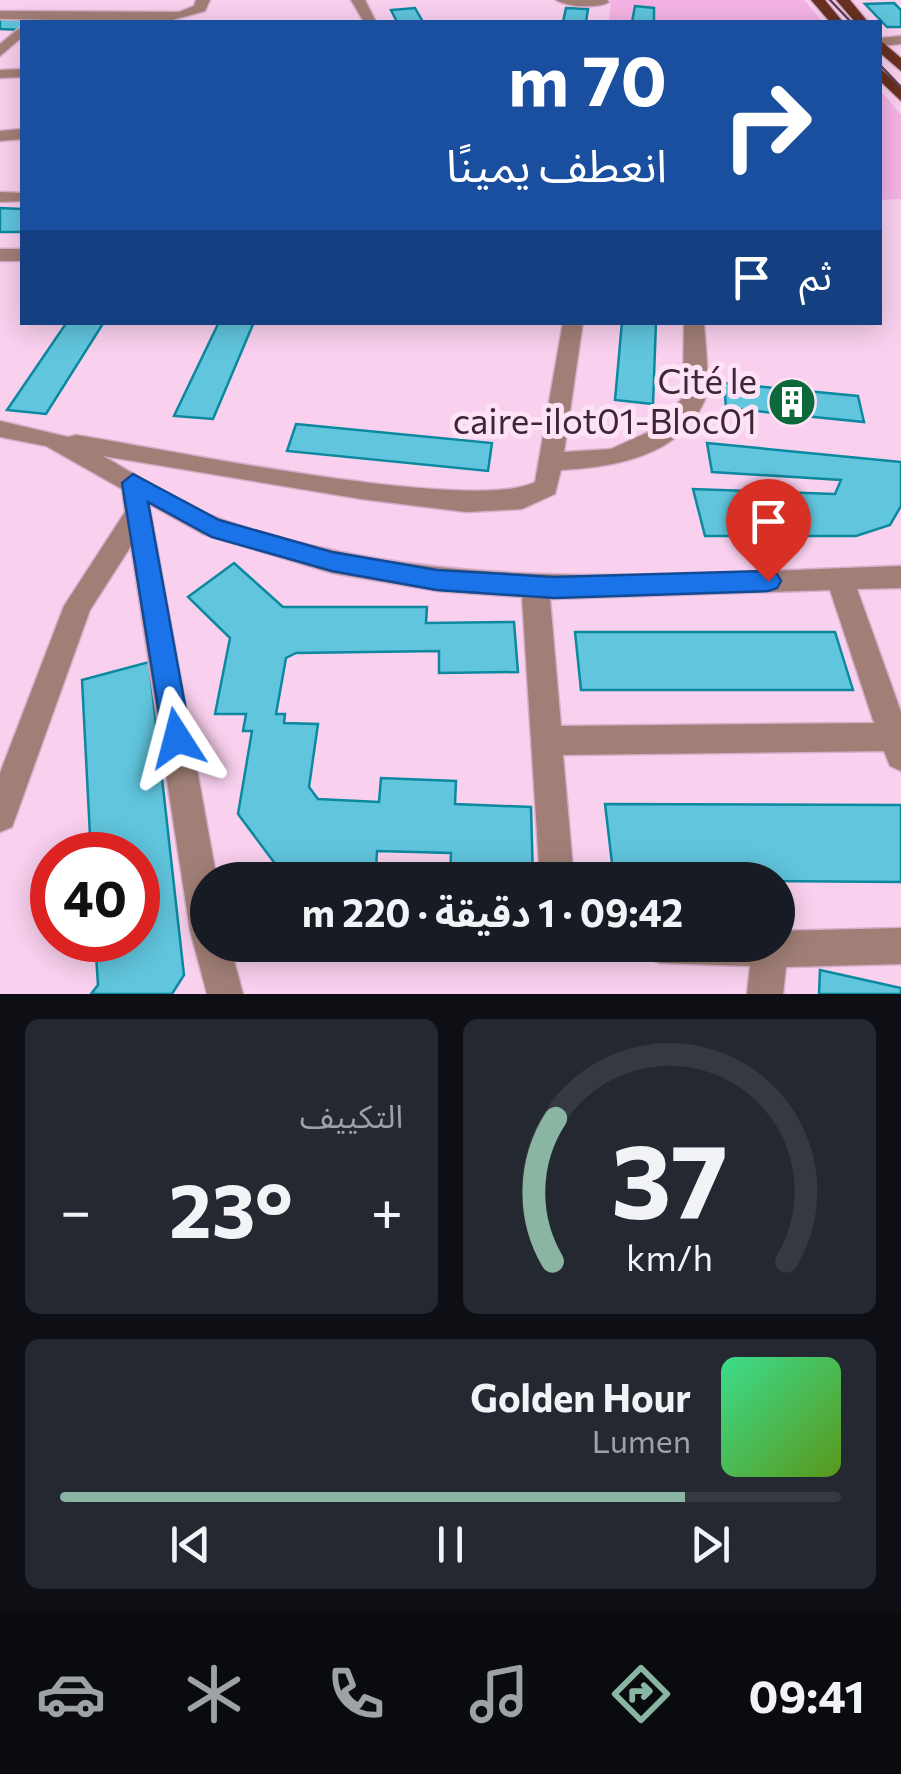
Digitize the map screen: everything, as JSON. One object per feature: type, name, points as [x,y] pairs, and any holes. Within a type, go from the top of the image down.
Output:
[{"type":"main road","points":[[818,0],[835,20]]},
{"type":"main road","points":[[843,0],[860,20]]},
{"type":"main road","points":[[882,45],[901,67]]},
{"type":"main road","points":[[882,74],[901,96]]},
{"type":"street","points":[[94,20],[181,16],[200,8],[203,0]]},
{"type":"street","points":[[563,0],[602,1]]},
{"type":"street","points":[[0,14],[25,20]]},
{"type":"street","points":[[0,52],[20,31]]},
{"type":"street","points":[[0,429],[361,490],[466,502],[522,500],[546,487],[573,325]]},
{"type":"street","points":[[552,462],[614,458],[665,434],[694,399],[694,325]]},
{"type":"street","points":[[52,439],[137,496],[212,528],[332,562],[437,580],[534,586],[901,576]]},
{"type":"street","points":[[0,816],[78,606],[137,496]]},
{"type":"street","points":[[137,496],[196,862]]},
{"type":"street","points":[[546,741],[898,746],[840,578]]},
{"type":"street","points":[[534,586],[556,862]]},
{"type":"street","points":[[795,948],[901,946]]},
{"type":"street","points":[[217,962],[225,994]]},
{"type":"street","points":[[765,994],[769,962]]},
{"type":"shaded area","points":[[611,0],[804,0],[821,20],[609,20]]},
{"type":"shaded area","points":[[882,92],[901,115],[901,199],[882,200]]},
{"type":"building","points":[[894,3],[901,10],[901,27],[887,27],[865,4]]},
{"type":"building","points":[[635,6],[654,8],[654,20],[632,20]]},
{"type":"building","points":[[415,8],[422,20],[396,20],[391,10]]},
{"type":"building","points":[[566,8],[588,9],[586,20],[563,20]]},
{"type":"building","points":[[0,17],[147,18],[20,20],[20,30],[0,29]]},
{"type":"building","points":[[0,208],[20,209],[20,232],[0,232]]},
{"type":"building","points":[[65,325],[102,325],[46,414],[7,410]]},
{"type":"building","points":[[218,325],[253,325],[213,419],[174,416]]},
{"type":"building","points":[[622,325],[656,325],[653,404],[615,400]]},
{"type":"building","name":"Cité le caire-ilot01-Bloc01","points":[[724,383],[858,396],[864,422],[726,408]]},
{"type":"building","points":[[296,424],[492,443],[488,471],[287,451]]},
{"type":"building","points":[[707,443],[901,462],[901,506],[890,525],[856,536],[705,536],[693,489],[835,494],[841,480],[712,472]]},
{"type":"building","points":[[234,563],[283,607],[427,607],[426,623],[514,622],[518,672],[439,673],[439,651],[296,653],[286,658],[276,714],[285,714],[284,723],[318,724],[309,787],[318,799],[379,802],[381,778],[456,781],[455,804],[531,807],[533,862],[451,862],[451,853],[377,851],[376,862],[274,862],[238,814],[252,731],[243,731],[246,714],[215,714],[230,638],[188,597]]},
{"type":"building","points":[[575,632],[835,632],[853,690],[581,690]]},
{"type":"building","points":[[149,662],[184,975],[172,994],[91,994],[98,985],[96,962],[160,962],[160,832],[90,832],[82,680]]},
{"type":"building","points":[[605,804],[901,805],[901,882],[795,881],[795,862],[612,862]]},
{"type":"building","points":[[820,970],[901,988],[901,994],[819,994]]},
{"type":"tram line","points":[[830,0],[849,20]]},
{"type":"tram line","points":[[882,67],[901,87]]},
{"type":"place","name":"Cité le caire-ilot01-Bloc01","points":[[792,402]]},
{"type":"route","points":[[177,738],[133,483],[212,528],[332,562],[437,580],[554,588],[768,581]]}]
